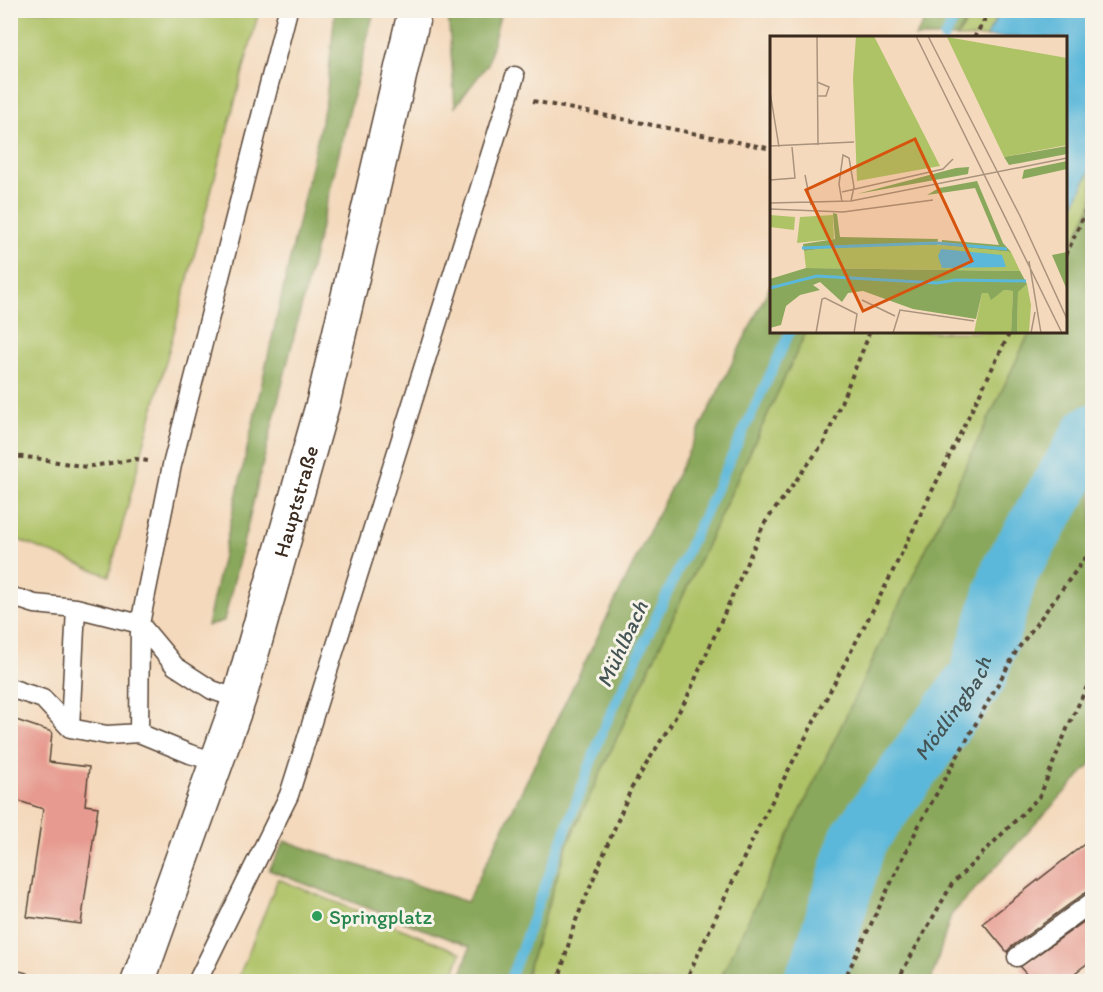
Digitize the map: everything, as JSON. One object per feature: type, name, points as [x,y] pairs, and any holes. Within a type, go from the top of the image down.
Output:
[{"type":"street","name":"Hauptstraße","points":[[138,981],[239,699],[323,403],[415,10]]},
{"type":"lane","points":[[139,733],[140,624],[172,465],[288,10]]},
{"type":"lane","points":[[197,981],[289,795],[515,76]]},
{"type":"lane","points":[[10,596],[34,604],[76,609],[140,624],[175,666],[212,690],[239,699]]},
{"type":"lane","points":[[70,728],[76,609]]},
{"type":"lane","points":[[10,688],[43,699],[70,728],[107,735],[139,733],[190,754],[217,762]]},
{"type":"lane","points":[[1017,957],[1092,902]]},
{"type":"lane","points":[[10,979],[23,981]]},
{"type":"path","points":[[975,36],[990,10]]},
{"type":"path","points":[[509,96],[770,149]]},
{"type":"path","points":[[1067,251],[1092,198]]},
{"type":"path","points":[[558,981],[574,925],[631,789],[686,700],[764,524],[825,441],[869,333]]},
{"type":"path","points":[[685,981],[759,826],[887,583],[1010,333]]},
{"type":"path","points":[[10,456],[86,466],[136,459],[172,465]]},
{"type":"path","points":[[843,981],[919,825],[1017,650],[1092,549]]},
{"type":"path","points":[[898,981],[952,884],[1040,796],[1067,729],[1092,676]]},
{"type":"green space","points":[[931,10],[973,11],[958,36],[916,36]]},
{"type":"green space","points":[[10,11],[259,11],[109,576],[11,537]]},
{"type":"green space","points":[[335,11],[374,11],[224,621],[207,626],[326,100]]},
{"type":"green space","points":[[448,11],[501,11],[488,64],[455,107]]},
{"type":"green space","points":[[973,11],[1001,11],[987,36],[958,36]]},
{"type":"green space","points":[[1092,166],[1092,203],[1067,256],[1067,219]]},
{"type":"green space","points":[[1092,203],[1092,763],[951,915],[931,981],[719,981],[1030,333],[1067,333],[1067,256]]},
{"type":"green space","points":[[770,286],[770,333],[806,333],[567,845],[524,981],[459,981],[470,947],[269,870],[285,841],[467,902]]},
{"type":"green space","points":[[806,333],[1030,333],[719,981],[524,982],[567,845]]},
{"type":"green space","name":"Springplatz","points":[[278,879],[461,953],[451,981],[237,981]]},
{"type":"water","points":[[1001,11],[1092,11],[1092,166],[1067,219],[1067,36],[987,36]]},
{"type":"building","points":[[10,718],[52,732],[49,762],[89,767],[85,805],[98,807],[81,924],[27,917],[43,809],[10,798]]},
{"type":"building","points":[[1092,838],[1092,891],[1085,893],[1007,952],[983,923]]},
{"type":"building","points":[[1092,916],[1092,960],[1064,981],[1032,981],[1020,967]]},
{"type":"waterway","name":"Mühlbach","points":[[945,36],[960,10]]},
{"type":"waterway","name":"Mühlbach","points":[[509,982],[603,730],[790,333]]},
{"type":"waterway","name":"Mödlingbach","points":[[812,982],[820,965],[858,840],[978,676],[1010,571],[1092,433]]},
{"type":"place","name":"Springplatz","points":[[317,916]]}]
